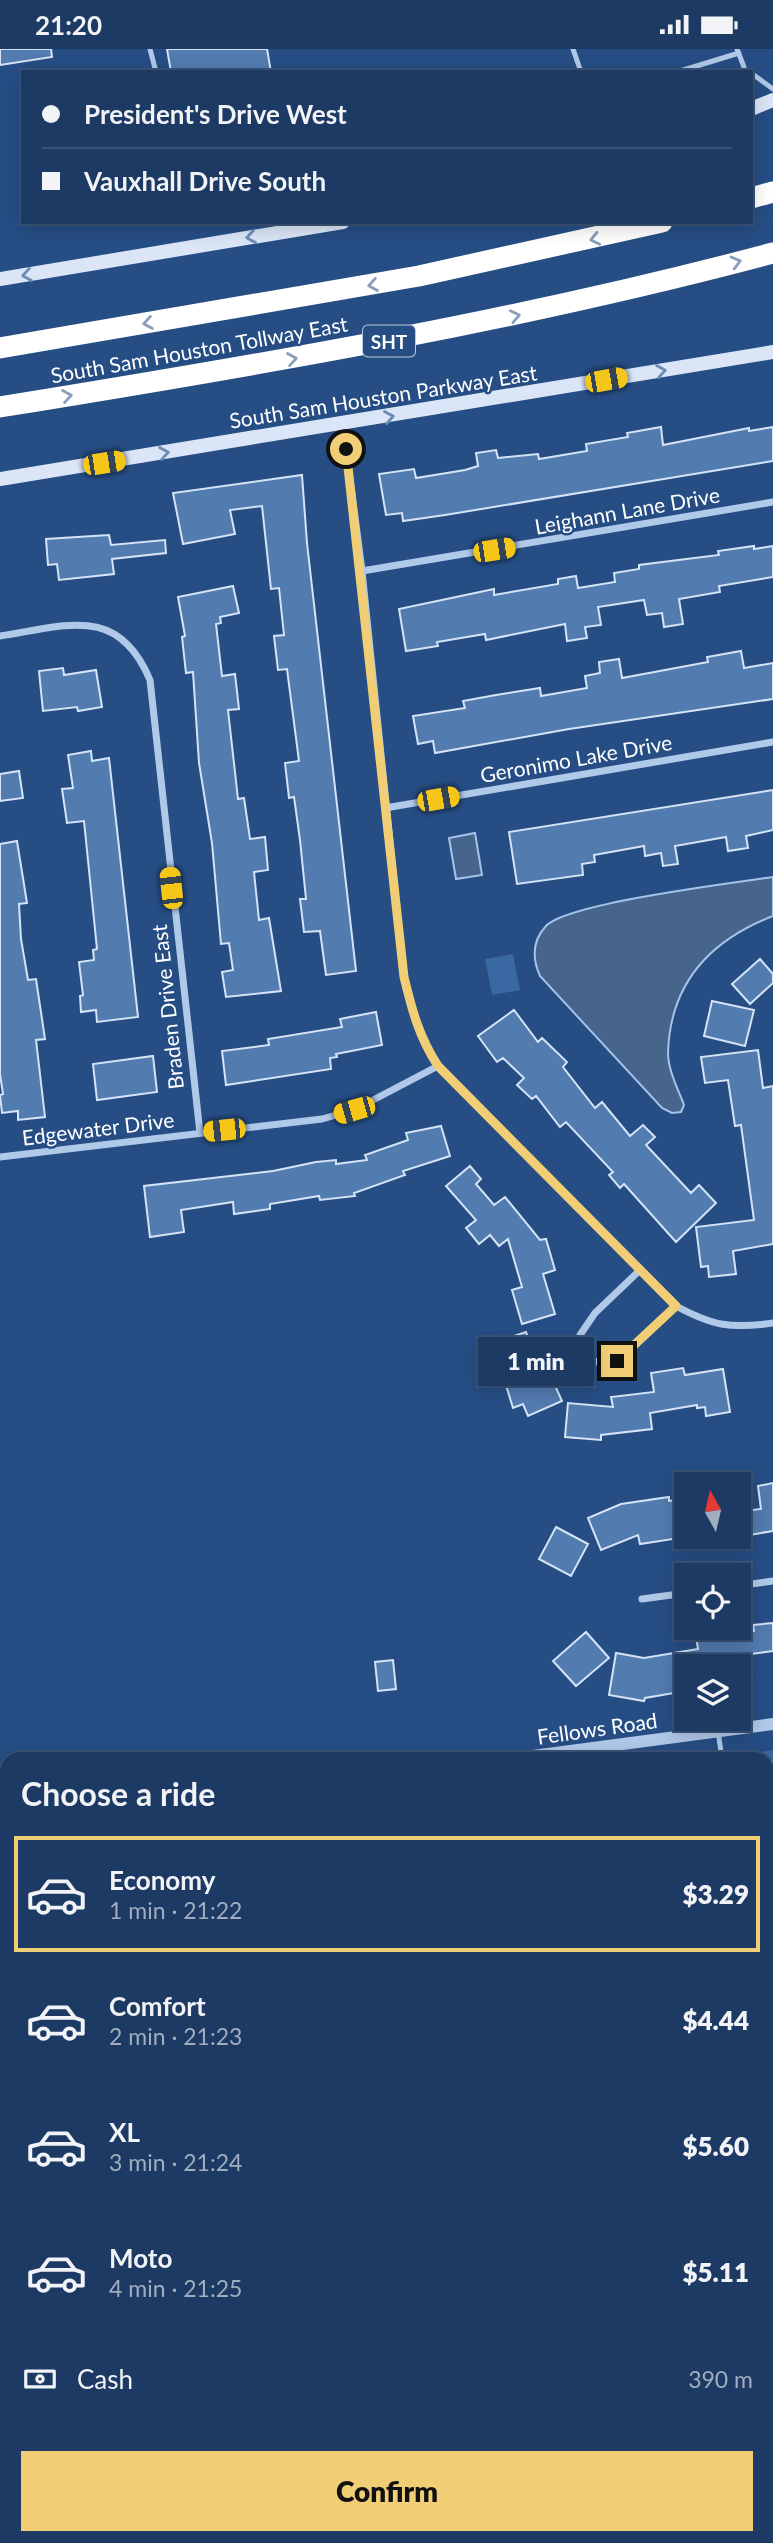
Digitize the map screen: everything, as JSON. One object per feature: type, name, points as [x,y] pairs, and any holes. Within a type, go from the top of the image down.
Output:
[{"type":"highway","points":[[753,197],[773,192]]},
{"type":"highway","name":"South Sam Houston Tollway East","points":[[0,348],[419,277],[653,224]]},
{"type":"highway","name":"South Sam Houston Tollway East","points":[[0,407],[466,327],[589,300],[773,253]]},
{"type":"main road","points":[[753,108],[773,100]]},
{"type":"main road","points":[[0,279],[331,224]]},
{"type":"main road","name":"South Sam Houston Parkway East","points":[[0,479],[773,352]]},
{"type":"street","points":[[343,424],[362,571],[404,977],[415,1023],[424,1045],[438,1066],[676,1306],[707,1323],[738,1326],[773,1323]]},
{"type":"street","name":"Leighann Lane Drive","points":[[362,571],[773,502]]},
{"type":"street","name":"Braden Drive East","points":[[0,635],[81,623],[124,638],[140,656],[149,680],[200,1133]]},
{"type":"street","name":"Geronimo Lake Drive","points":[[385,808],[773,742]]},
{"type":"street","name":"Edgewater Drive","points":[[0,1157],[322,1119],[354,1110],[438,1066]]},
{"type":"street","points":[[639,1271],[595,1313],[580,1335],[583,1356],[597,1362],[617,1361],[676,1306]]},
{"type":"street","points":[[751,1584],[773,1581]]},
{"type":"street","points":[[642,1599],[674,1595]]},
{"type":"street","name":"Fellows Road","points":[[751,1727],[773,1724]]},
{"type":"street","name":"Fellows Road","points":[[562,1752],[718,1731]]},
{"type":"lane","points":[[150,49],[155,70]]},
{"type":"lane","points":[[573,49],[579,70]]},
{"type":"lane","points":[[683,70],[738,51],[747,70]]},
{"type":"lane","points":[[753,75],[773,89]]},
{"type":"lane","points":[[718,1731],[721,1752]]},
{"type":"shaded area","points":[[475,833],[482,875],[456,879],[449,838]]},
{"type":"shaded area","points":[[773,877],[773,916],[751,926],[713,951],[686,985],[677,1005],[671,1028],[668,1059],[684,1105],[681,1112],[672,1113],[662,1108],[540,976],[535,956],[538,938],[546,926],[585,909],[653,895]]},
{"type":"shaded area","points":[[513,954],[520,990],[492,995],[485,959]]},
{"type":"building","points":[[0,49],[51,49],[52,57],[0,65]]},
{"type":"building","points":[[167,49],[267,49],[271,70],[171,70]]},
{"type":"building","points":[[661,427],[663,445],[749,428],[749,431],[773,427],[773,461],[403,521],[402,513],[386,515],[379,474],[414,469],[416,478],[465,470],[478,466],[476,453],[496,450],[498,458],[538,454],[539,459],[587,451],[586,444],[628,437],[627,433]]},
{"type":"building","points":[[302,475],[307,543],[356,971],[326,975],[320,931],[304,932],[300,899],[306,899],[300,840],[294,797],[289,798],[285,763],[299,761],[287,669],[278,670],[274,636],[284,635],[279,588],[271,589],[262,506],[230,510],[235,534],[183,544],[173,493]]},
{"type":"building","points":[[109,535],[111,545],[165,540],[166,553],[112,559],[114,574],[59,580],[57,564],[48,565],[46,539]]},
{"type":"building","points":[[754,546],[754,549],[773,546],[773,577],[719,586],[720,592],[679,599],[683,624],[664,627],[662,613],[647,615],[644,600],[598,607],[601,625],[585,627],[587,638],[567,641],[565,624],[486,640],[485,634],[437,642],[438,646],[406,651],[399,609],[494,589],[494,595],[558,584],[558,579],[576,576],[578,588],[615,582],[614,573],[639,569],[639,565],[719,555],[718,551]]},
{"type":"building","points":[[233,586],[239,613],[220,617],[221,623],[216,624],[222,676],[235,674],[239,709],[228,710],[238,799],[244,798],[250,839],[265,837],[268,870],[254,872],[259,920],[269,918],[281,991],[226,997],[222,972],[233,970],[229,943],[221,944],[212,843],[199,763],[193,672],[186,673],[182,637],[185,636],[178,597]]},
{"type":"building","points":[[741,651],[744,668],[773,663],[773,699],[569,729],[435,753],[433,741],[418,744],[413,716],[465,708],[463,701],[540,688],[541,696],[587,688],[585,676],[600,673],[599,662],[619,659],[622,678],[708,662],[707,657]]},
{"type":"building","points":[[63,668],[64,675],[96,670],[102,707],[78,711],[77,707],[43,711],[39,671]]},
{"type":"building","points":[[91,751],[92,761],[109,758],[138,1017],[97,1022],[96,1010],[81,1012],[80,996],[83,995],[79,962],[94,960],[93,950],[97,949],[84,821],[67,823],[62,789],[73,788],[68,755]]},
{"type":"building","points":[[19,771],[23,798],[0,801],[0,774]]},
{"type":"building","points":[[773,790],[773,830],[746,836],[748,848],[728,851],[726,837],[675,846],[678,864],[663,866],[661,853],[645,856],[644,846],[594,855],[595,862],[582,864],[583,875],[517,884],[509,832]]},
{"type":"building","points":[[17,841],[27,903],[19,904],[21,939],[28,980],[36,979],[45,1039],[36,1040],[45,1117],[18,1120],[18,1111],[2,1113],[0,1095],[3,1094],[0,1074],[0,844]]},
{"type":"building","points":[[760,959],[773,974],[773,983],[750,1004],[732,984]]},
{"type":"building","points":[[712,1001],[754,1010],[745,1046],[704,1036]]},
{"type":"building","points":[[514,1010],[538,1042],[542,1038],[567,1062],[563,1067],[595,1108],[602,1102],[630,1136],[643,1125],[655,1137],[646,1145],[691,1193],[699,1185],[716,1203],[676,1242],[624,1184],[620,1188],[609,1175],[613,1172],[566,1122],[560,1127],[536,1096],[532,1099],[517,1085],[524,1078],[503,1058],[497,1062],[478,1036]]},
{"type":"building","points":[[376,1012],[382,1045],[336,1054],[337,1057],[330,1058],[331,1069],[226,1085],[222,1051],[269,1045],[268,1039],[342,1027],[340,1019]]},
{"type":"building","points":[[758,1050],[763,1088],[773,1086],[773,1244],[733,1251],[736,1274],[709,1277],[708,1266],[701,1267],[696,1227],[754,1220],[741,1125],[735,1126],[728,1080],[705,1083],[701,1057]]},
{"type":"building","points":[[153,1056],[157,1092],[97,1100],[93,1064]]},
{"type":"building","points":[[441,1126],[450,1156],[403,1171],[405,1175],[354,1193],[355,1196],[320,1200],[319,1196],[270,1204],[270,1209],[234,1214],[233,1202],[181,1210],[184,1232],[150,1237],[144,1186],[273,1171],[316,1162],[336,1160],[336,1164],[367,1160],[365,1155],[408,1140],[406,1133]]},
{"type":"building","points":[[470,1166],[481,1179],[476,1184],[494,1205],[505,1197],[540,1240],[546,1239],[555,1270],[543,1274],[555,1314],[522,1324],[512,1290],[522,1287],[508,1239],[499,1246],[490,1235],[479,1244],[466,1228],[476,1220],[446,1186]]},
{"type":"building","points":[[526,1332],[541,1376],[549,1372],[562,1401],[528,1416],[523,1404],[513,1408],[493,1343]]},
{"type":"building","points":[[683,1368],[685,1375],[723,1369],[730,1412],[706,1416],[705,1407],[697,1408],[697,1405],[650,1413],[652,1429],[601,1435],[601,1440],[565,1437],[568,1403],[613,1407],[611,1397],[654,1392],[651,1373]]},
{"type":"building","points":[[773,1483],[773,1531],[751,1535],[751,1510],[761,1509],[758,1486]]},
{"type":"building","points":[[669,1497],[669,1501],[674,1500],[674,1539],[640,1544],[638,1535],[601,1550],[588,1518],[621,1504]]},
{"type":"building","points":[[556,1527],[588,1544],[571,1576],[539,1559]]},
{"type":"building","points":[[773,1623],[773,1651],[750,1654],[674,1654],[674,1693],[645,1698],[644,1701],[609,1695],[616,1653],[644,1658],[698,1649],[696,1640],[751,1640],[753,1625]]},
{"type":"building","points":[[586,1632],[609,1658],[576,1686],[553,1661]]},
{"type":"building","points":[[393,1660],[396,1689],[378,1691],[375,1662]]},
{"type":"route","points":[[346,449],[362,571],[404,977],[415,1023],[424,1045],[438,1066],[676,1306],[617,1361]]}]
